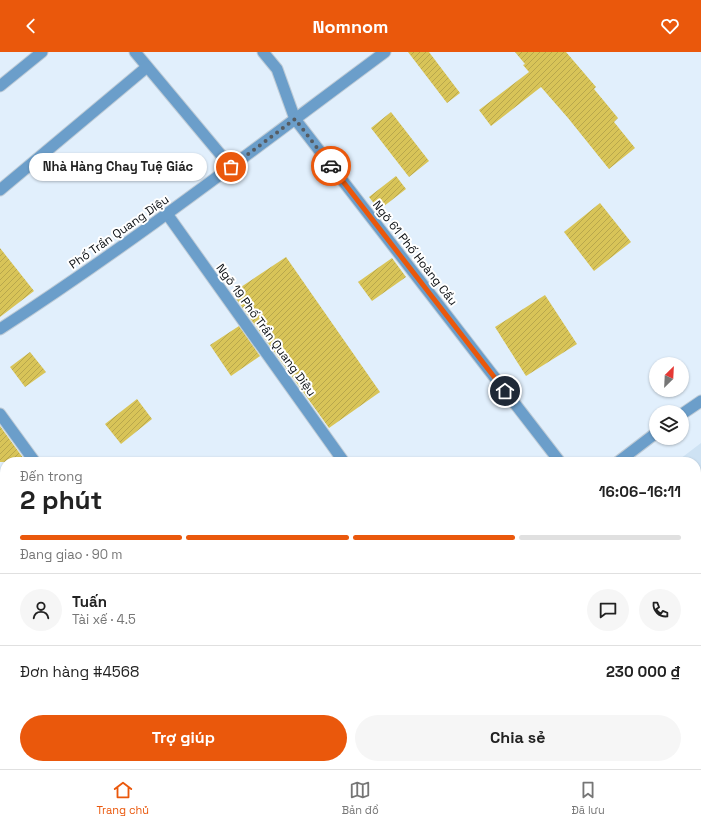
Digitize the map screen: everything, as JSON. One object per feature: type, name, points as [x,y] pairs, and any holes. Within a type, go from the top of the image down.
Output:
[{"type":"street","points":[[0,86],[42,52]]},
{"type":"street","points":[[136,52],[231,167]]},
{"type":"street","name":"Ngõ 61 Phố Hoàng Cầu","points":[[263,52],[277,68],[295,119],[556,457]]},
{"type":"street","name":"Phố Trần Quang Diệu","points":[[0,329],[167,214],[385,52]]},
{"type":"street","points":[[0,190],[147,67]]},
{"type":"street","name":"Ngõ 19 Phố Trần Quang Diệu","points":[[167,214],[340,457]]},
{"type":"street","points":[[689,409],[701,401]]},
{"type":"street","points":[[0,414],[31,457]]},
{"type":"street","points":[[625,457],[649,438]]},
{"type":"shaded area","points":[[701,443],[701,457],[683,457]]},
{"type":"building","points":[[408,52],[429,52],[460,93],[447,103]]},
{"type":"building","points":[[515,52],[566,52],[596,87],[594,89],[618,118],[614,122],[635,148],[609,169],[541,87],[491,126],[479,110],[529,72],[523,65],[525,64]]},
{"type":"building","points":[[391,112],[429,161],[409,177],[371,128]]},
{"type":"building","points":[[396,176],[406,189],[379,210],[369,197]]},
{"type":"building","points":[[600,203],[631,242],[594,271],[564,232]]},
{"type":"building","points":[[0,248],[34,291],[0,317]]},
{"type":"building","points":[[286,257],[380,392],[329,428],[232,293]]},
{"type":"building","points":[[392,258],[406,277],[372,301],[358,282]]},
{"type":"building","points":[[545,295],[577,344],[526,376],[495,327]]},
{"type":"building","points":[[239,326],[260,356],[231,376],[210,345]]},
{"type":"building","points":[[30,352],[46,372],[25,387],[10,367]]},
{"type":"building","points":[[137,399],[152,419],[121,444],[105,424]]},
{"type":"building","points":[[0,426],[22,457],[0,457]]},
{"type":"way so far","points":[[231,167],[295,119],[331,166]]},
{"type":"place","name":"Nhà Hàng Chay Tuệ Giác","points":[[231,167]]},
{"type":"route","points":[[331,166],[505,391]]}]
